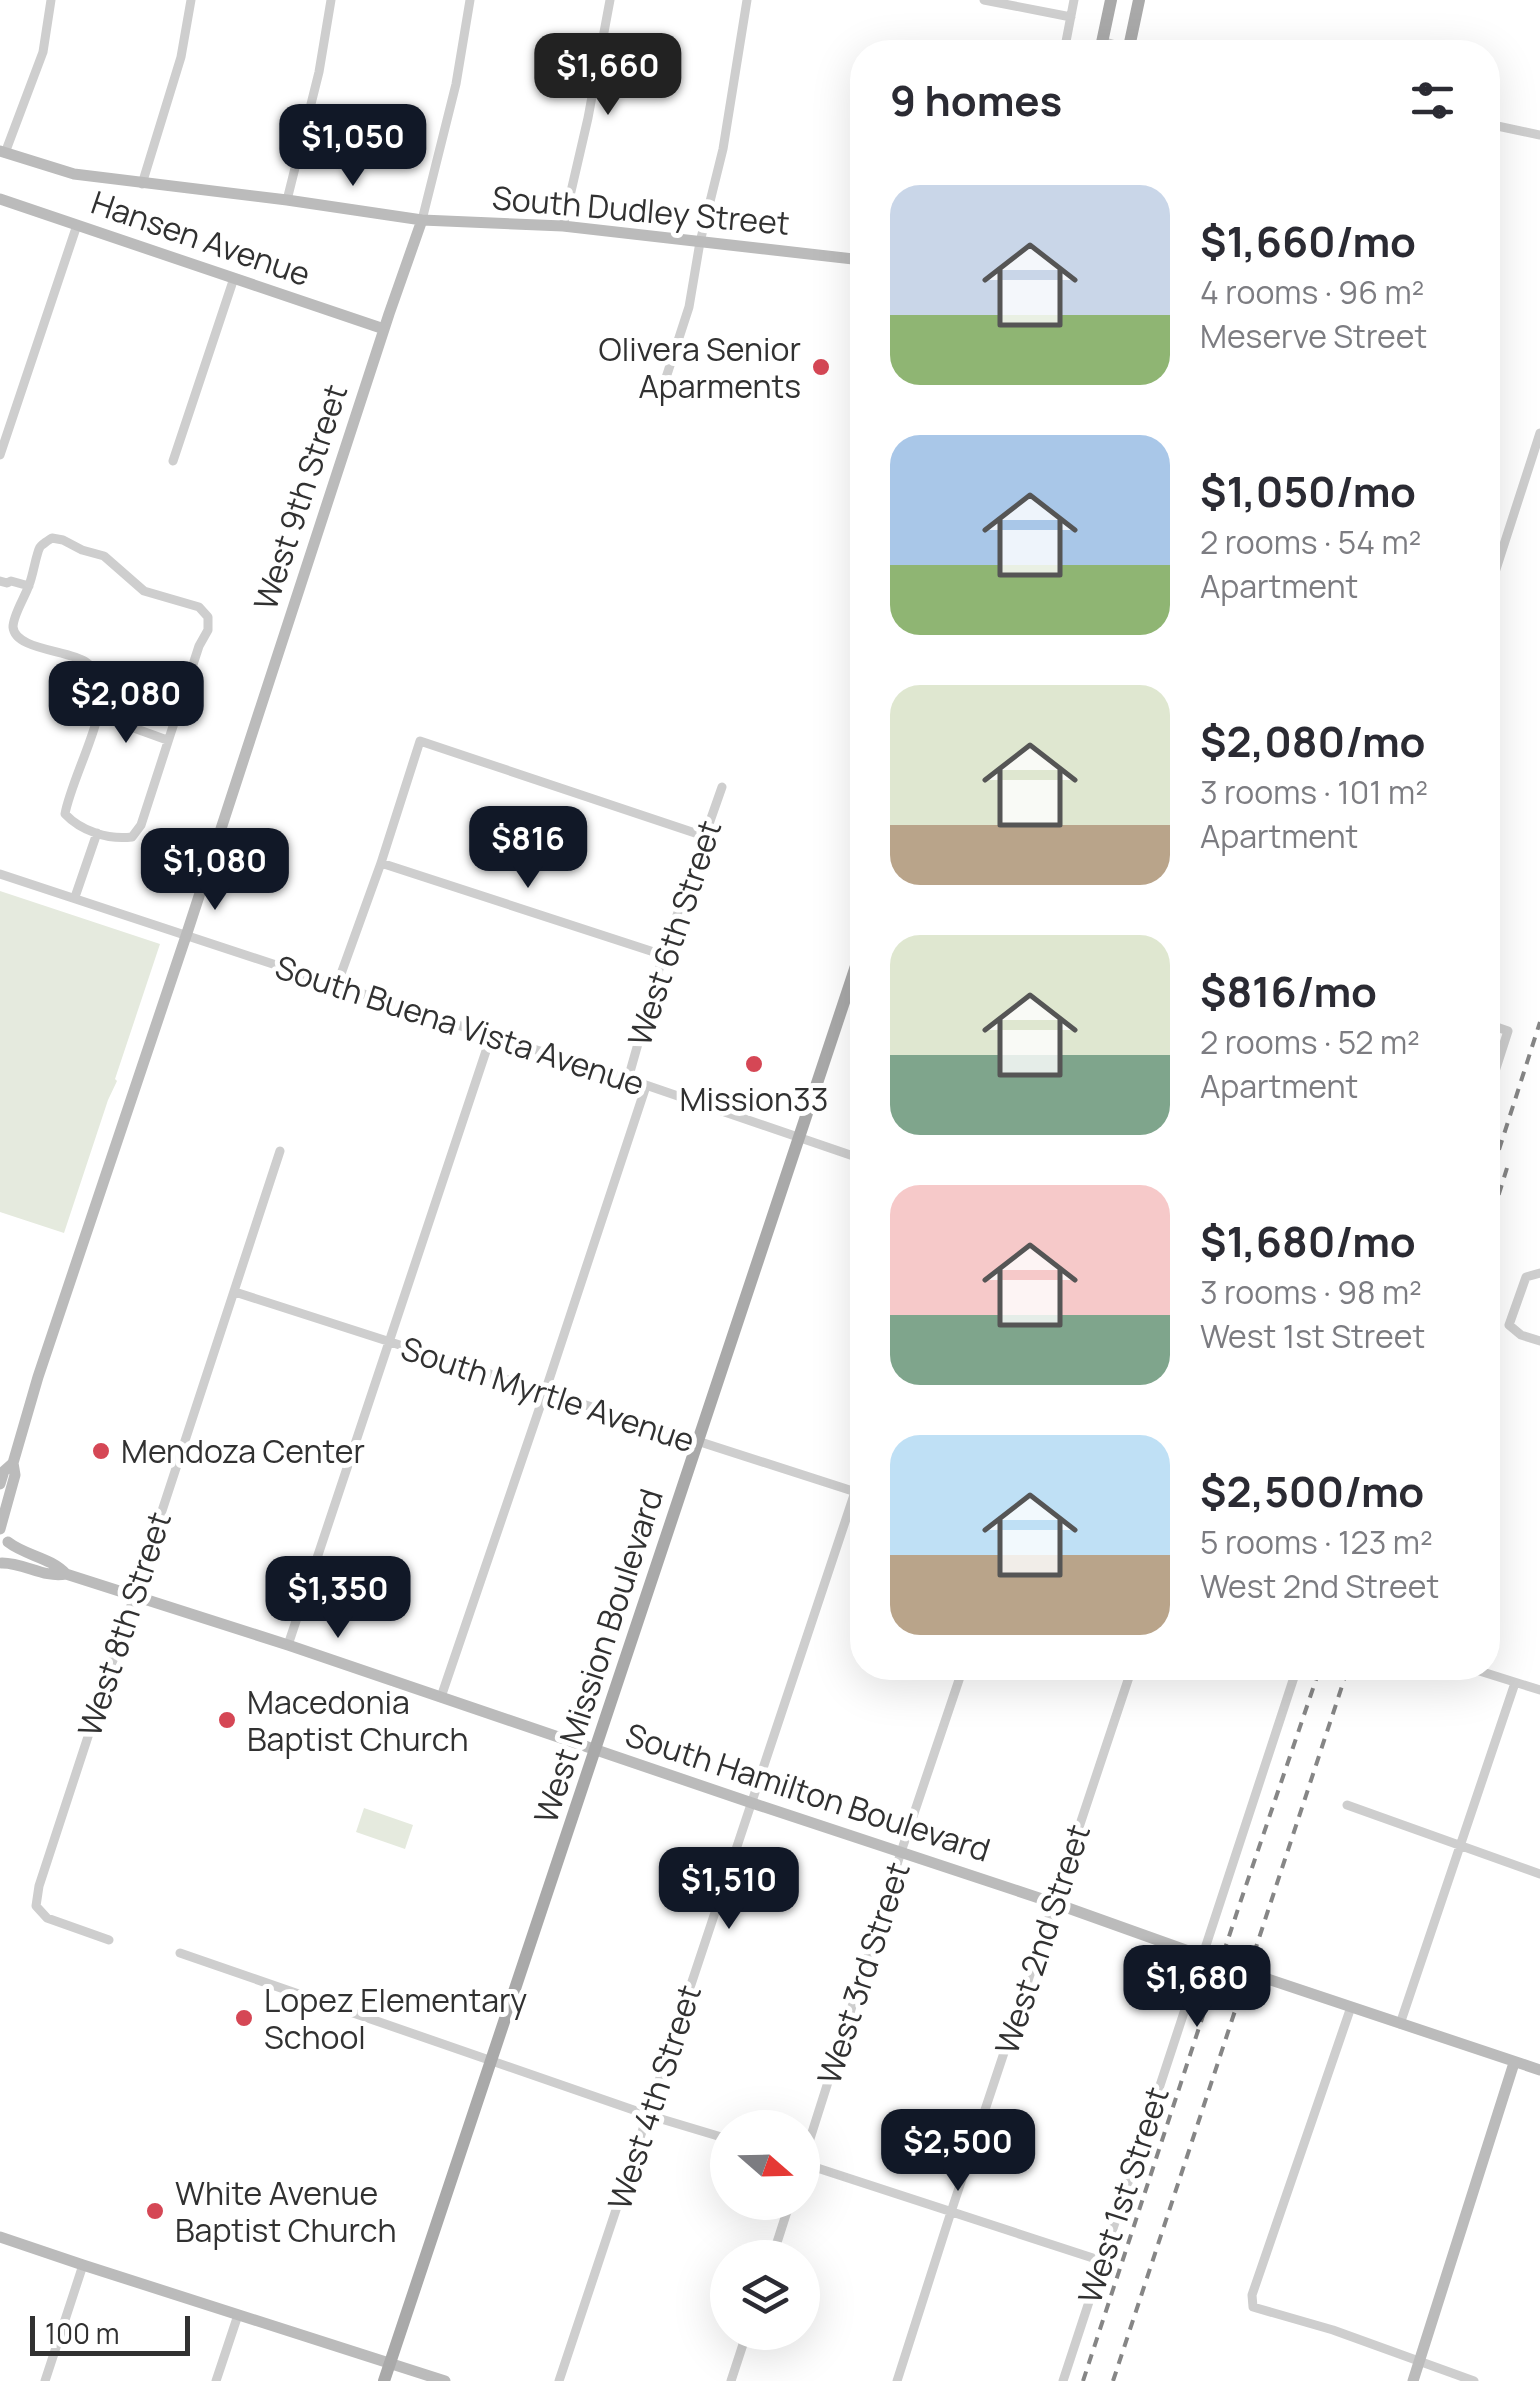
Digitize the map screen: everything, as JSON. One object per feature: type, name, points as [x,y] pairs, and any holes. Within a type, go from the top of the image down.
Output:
[{"type":"main road","points":[[1102,40],[1111,0]]},
{"type":"main road","points":[[1133,40],[1138,0]]},
{"type":"main road","name":"West Mission Boulevard","points":[[384,2381],[850,984]]},
{"type":"street","points":[[2,152],[43,52],[51,0]]},
{"type":"street","points":[[142,184],[180,58],[191,0]]},
{"type":"street","points":[[286,200],[319,72],[331,0]]},
{"type":"street","name":"West 9th Street","points":[[0,1529],[16,1475],[13,1463],[38,1378],[422,220],[456,84],[470,0]]},
{"type":"street","points":[[563,226],[610,0]]},
{"type":"street","points":[[661,393],[689,307],[723,149],[748,0]]},
{"type":"street","points":[[984,0],[1071,16]]},
{"type":"street","points":[[1066,40],[1074,0]]},
{"type":"street","points":[[1500,127],[1540,135]]},
{"type":"street","name":"South Dudley Street","points":[[2,152],[74,174],[422,220],[563,226],[850,259]]},
{"type":"street","name":"Hansen Avenue","points":[[0,199],[384,329]]},
{"type":"street","points":[[0,455],[78,225]]},
{"type":"street","points":[[173,461],[234,278]]},
{"type":"street","points":[[1500,557],[1540,433]]},
{"type":"street","points":[[52,538],[104,556],[144,591],[199,607],[208,618],[208,630],[199,646],[141,825],[132,837],[118,839],[97,833],[74,824],[65,814],[98,715],[101,694],[88,662],[46,647],[27,645],[16,637],[13,625],[29,586],[40,547],[52,538]]},
{"type":"street","points":[[4,578],[29,586]]},
{"type":"street","points":[[98,715],[167,740]]},
{"type":"street","points":[[336,985],[381,864],[420,741],[704,836]]},
{"type":"street","name":"West 6th Street","points":[[628,1079],[664,955],[722,787]]},
{"type":"street","points":[[75,897],[97,833]]},
{"type":"street","points":[[381,864],[664,955]]},
{"type":"street","name":"South Buena Vista Avenue","points":[[0,874],[850,1155]]},
{"type":"street","points":[[1500,1028],[1508,1031],[1500,1055]]},
{"type":"street","points":[[288,1646],[491,1036]]},
{"type":"street","name":"West 6th Street","points":[[441,1697],[646,1086]]},
{"type":"street","name":"West 8th Street","points":[[109,1940],[47,1918],[36,1906],[38,1886],[280,1150]]},
{"type":"street","points":[[1540,1273],[1526,1277],[1508,1324],[1521,1335],[1540,1341]]},
{"type":"street","name":"South Myrtle Avenue","points":[[234,1292],[850,1490]]},
{"type":"street","name":"West 9th Street","points":[[0,1484],[4,1471],[13,1463]]},
{"type":"street","name":"West 4th Street","points":[[559,2381],[850,1519]]},
{"type":"street","points":[[0,1529],[8,1542],[1,1563]]},
{"type":"street","name":"South Hamilton Boulevard","points":[[8,1542],[19,1551],[57,1564],[66,1574]]},
{"type":"street","name":"South Hamilton Boulevard","points":[[1,1563],[18,1563],[52,1576],[66,1574],[288,1646],[1540,2070]]},
{"type":"street","points":[[1500,1678],[1540,1690]]},
{"type":"street","name":"West 3rd Street","points":[[820,2110],[959,1680]]},
{"type":"street","name":"West 2nd Street","points":[[897,2381],[1128,1680]]},
{"type":"street","name":"West 1st Street","points":[[1063,2381],[1292,1680]]},
{"type":"street","points":[[1400,2024],[1515,1683]]},
{"type":"street","points":[[1347,1805],[1540,1874]]},
{"type":"street","points":[[180,1954],[710,2134]]},
{"type":"street","points":[[1352,2007],[1252,2295],[1253,2307],[1333,2330],[1474,2381]]},
{"type":"street","points":[[1413,2381],[1514,2063]]},
{"type":"street","points":[[820,2170],[1102,2261]]},
{"type":"street","points":[[0,2237],[444,2381]]},
{"type":"street","points":[[45,2381],[82,2266]]},
{"type":"street","points":[[216,2381],[238,2315]]},
{"type":"street","points":[[731,2381],[741,2350]]},
{"type":"shaded area","points":[[0,891],[160,944],[64,1233],[0,1212]]},
{"type":"shaded area","points":[[364,1808],[413,1825],[405,1849],[356,1832]]},
{"type":"railway","points":[[1500,1147],[1540,1022]]},
{"type":"railway","points":[[1500,1190],[1507,1168]]},
{"type":"railway","points":[[1083,2381],[1316,1680]]},
{"type":"railway","points":[[1113,2381],[1344,1680]]},
{"type":"place","name":"Olivera Senior Aparments","points":[[821,367]]},
{"type":"place","name":"Mission33","points":[[754,1064]]},
{"type":"place","name":"Mendoza Center","points":[[101,1451]]},
{"type":"place","name":"Macedonia Baptist Church","points":[[227,1720]]},
{"type":"place","name":"Lopez Elementary School","points":[[244,2018]]},
{"type":"place","name":"White Avenue Baptist Church","points":[[155,2211]]}]
